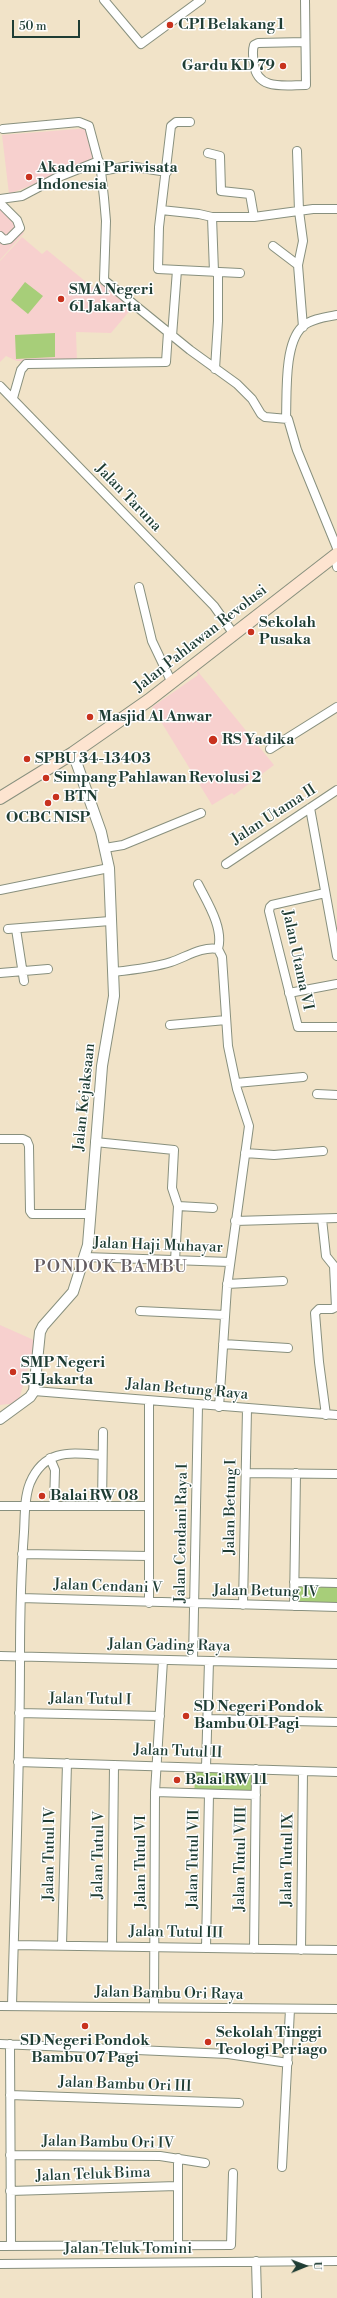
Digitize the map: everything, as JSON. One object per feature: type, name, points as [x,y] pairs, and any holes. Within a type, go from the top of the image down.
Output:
[{"type":"main road","name":"Jalan Pahlawan Revolusi","points":[[0,798],[74,753],[172,684],[233,633],[337,556]]},
{"type":"street","points":[[104,0],[141,44],[201,0]]},
{"type":"street","points":[[185,0],[191,8]]},
{"type":"street","points":[[305,0],[306,85],[267,85],[260,79],[255,71],[252,49],[254,45],[258,43],[305,42]]},
{"type":"street","points":[[190,122],[176,122],[171,126],[167,172],[161,210],[158,269],[240,273]]},
{"type":"street","points":[[3,129],[84,123],[91,129],[101,171],[106,221],[104,280],[170,334],[248,394],[261,414],[265,417],[286,418]]},
{"type":"street","points":[[297,151],[299,211],[303,242],[298,265],[302,327]]},
{"type":"street","points":[[208,154],[220,155],[221,191],[250,194],[254,217]]},
{"type":"street","points":[[0,199],[22,196],[56,178],[99,161]]},
{"type":"street","points":[[101,171],[129,166],[167,172]]},
{"type":"street","points":[[0,203],[20,225],[19,230],[9,238],[4,240],[0,236]]},
{"type":"street","points":[[161,210],[193,213],[212,217],[254,217],[299,211],[337,209]]},
{"type":"street","points":[[212,217],[218,322],[215,369]]},
{"type":"street","points":[[273,246],[298,265]]},
{"type":"street","points":[[13,398],[21,370],[26,364],[166,362],[177,270]]},
{"type":"street","points":[[337,315],[310,322],[302,327],[296,336],[291,351],[286,418],[337,556]]},
{"type":"street","name":"Jalan Taruna","points":[[0,386],[214,606],[233,633]]},
{"type":"street","points":[[139,587],[152,641],[172,684]]},
{"type":"street","points":[[270,749],[337,707]]},
{"type":"street","name":"Jalan Kejaksaan","points":[[34,1391],[40,1332],[43,1326],[73,1292],[85,1257],[91,1214],[95,1142],[102,1066],[113,1008],[109,868],[106,848],[74,753]]},
{"type":"street","name":"Jalan Utama II","points":[[226,864],[337,790]]},
{"type":"street","points":[[310,808],[325,893],[335,934],[337,956]]},
{"type":"street","points":[[106,848],[131,842],[201,813]]},
{"type":"street","points":[[0,890],[109,868]]},
{"type":"street","points":[[198,884],[219,932],[220,942],[218,949],[222,956],[228,1046],[236,1082],[249,1126],[227,1284],[219,1407]]},
{"type":"street","name":"Jalan Utama VI","points":[[325,893],[270,907],[298,1027],[337,1027]]},
{"type":"street","points":[[24,981],[12,929],[110,921]]},
{"type":"street","points":[[113,972],[142,969],[171,962],[210,947],[218,949]]},
{"type":"street","points":[[0,973],[48,969]]},
{"type":"street","points":[[289,993],[337,984]]},
{"type":"street","points":[[170,1025],[226,1020]]},
{"type":"street","points":[[236,1082],[303,1077]]},
{"type":"street","points":[[317,1094],[337,1095]]},
{"type":"street","points":[[0,1139],[23,1139],[27,1141],[29,1146],[30,1211],[32,1214],[91,1214]]},
{"type":"street","points":[[95,1142],[174,1150],[172,1188],[178,1206],[175,1261]]},
{"type":"street","points":[[245,1153],[274,1155],[323,1151]]},
{"type":"street","points":[[178,1206],[213,1208]]},
{"type":"street","points":[[235,1221],[337,1218]]},
{"type":"street","points":[[322,1219],[326,1256],[334,1266],[336,1306],[332,1309],[319,1309],[315,1313],[319,1362],[326,1415]]},
{"type":"street","name":"Jalan Haji Muhayar","points":[[85,1257],[230,1262]]},
{"type":"street","points":[[227,1284],[283,1281]]},
{"type":"street","points":[[140,1311],[225,1315]]},
{"type":"street","points":[[223,1344],[288,1348]]},
{"type":"street","points":[[0,1419],[30,1397],[34,1391]]},
{"type":"street","name":"Jalan Betung Raya","points":[[34,1391],[198,1406],[337,1415]]},
{"type":"street","points":[[149,1401],[149,1603]]},
{"type":"street","name":"Jalan Cendani Raya I","points":[[194,1660],[198,1406]]},
{"type":"street","name":"Jalan Betung I","points":[[243,1605],[247,1409]]},
{"type":"street","points":[[102,1506],[103,1432]]},
{"type":"street","points":[[12,2006],[22,1554],[25,1505],[30,1484],[40,1468],[50,1458],[56,1455],[68,1453],[102,1455]]},
{"type":"street","points":[[50,1458],[56,1470],[54,1505]]},
{"type":"street","points":[[246,1473],[337,1474]]},
{"type":"street","points":[[294,1606],[296,1474]]},
{"type":"street","points":[[0,1506],[148,1506]]},
{"type":"street","points":[[22,1554],[149,1556]]},
{"type":"street","points":[[294,1582],[337,1583]]},
{"type":"street","name":"Jalan Cendani V","points":[[21,1598],[195,1604]]},
{"type":"street","name":"Jalan Betung IV","points":[[195,1604],[337,1607]]},
{"type":"street","name":"Jalan Gading Raya","points":[[0,1656],[337,1664]]},
{"type":"street","name":"Jalan Tutul VI","points":[[154,2007],[155,1792],[162,1660]]},
{"type":"street","points":[[206,1767],[209,1661]]},
{"type":"street","name":"Jalan Tutul I","points":[[19,1713],[160,1716]]},
{"type":"street","points":[[208,1720],[337,1722]]},
{"type":"street","name":"Jalan Tutul II","points":[[18,1762],[156,1765],[337,1772]]},
{"type":"street","name":"Jalan Tutul IV","points":[[62,1945],[67,1763]]},
{"type":"street","name":"Jalan Tutul V","points":[[112,1946],[114,1765]]},
{"type":"street","name":"Jalan Tutul VIII","points":[[254,1949],[256,1769]]},
{"type":"street","name":"Jalan Tutul IX","points":[[300,1950],[303,1771]]},
{"type":"street","points":[[155,1792],[256,1795]]},
{"type":"street","name":"Jalan Tutul VII","points":[[206,1948],[208,1794]]},
{"type":"street","name":"Jalan Tutul III","points":[[14,1945],[337,1950]]},
{"type":"street","name":"Jalan Bambu Ori Raya","points":[[0,2006],[337,2009]]},
{"type":"street","points":[[282,2167],[290,2009]]},
{"type":"street","points":[[0,2044],[228,2054],[288,2063]]},
{"type":"street","points":[[10,2044],[11,2246]]},
{"type":"street","name":"Jalan Bambu Ori III","points":[[10,2095],[239,2103]]},
{"type":"street","name":"Jalan Bambu Ori IV","points":[[10,2155],[160,2156],[205,2163]]},
{"type":"street","points":[[178,2158],[178,2245]]},
{"type":"street","name":"Jalan Teluk Tomini","points":[[0,2246],[231,2245],[233,2173]]},
{"type":"street","name":"Jalan Teluk Bima","points":[[10,2191],[177,2186]]},
{"type":"street","points":[[256,2261],[257,2298]]},
{"type":"street","name":"Jalan Teluk Tomini","points":[[0,2264],[337,2261]]},
{"type":"shaded area","name":"Akademi Pariwisata Indonesia","points":[[90,128],[94,161],[9,194],[2,135]]},
{"type":"shaded area","points":[[0,209],[24,233],[0,260]]},
{"type":"shaded area","name":"SMA Negeri 61 Jakarta","points":[[22,237],[42,254],[47,250],[96,290],[102,283],[132,308],[111,333],[76,332],[77,361],[17,361],[6,356],[0,362],[0,261]]},
{"type":"shaded area","name":"RS Yadika","points":[[195,668],[274,765],[234,795],[232,793],[212,805],[152,707],[198,675]]},
{"type":"shaded area","name":"SMP Negeri 51 Jakarta","points":[[0,1325],[36,1341],[18,1403],[0,1405]]},
{"type":"green space","points":[[25,282],[43,296],[28,314],[11,300]]},
{"type":"green space","points":[[55,333],[55,357],[16,359],[15,335]]},
{"type":"green space","points":[[295,1584],[337,1584],[337,1607],[296,1605]]},
{"type":"green space","points":[[196,1771],[255,1772],[254,1794],[194,1793]]},
{"type":"place","name":"CPI Belakang 1","points":[[170,25]]},
{"type":"place","name":"Gardu KD 79","points":[[283,66]]},
{"type":"place","name":"Akademi Pariwisata Indonesia","points":[[29,177]]},
{"type":"place","name":"SMA Negeri 61 Jakarta","points":[[61,299]]},
{"type":"place","name":"Sekolah Pusaka","points":[[251,632]]},
{"type":"place","name":"Masjid Al Anwar","points":[[90,717]]},
{"type":"place","name":"RS Yadika","points":[[213,740]]},
{"type":"place","name":"SPBU 34-13403","points":[[27,759]]},
{"type":"place","name":"Simpang Pahlawan Revolusi 2","points":[[46,778]]},
{"type":"place","name":"BTN","points":[[56,797]]},
{"type":"place","name":"OCBC NISP","points":[[48,803]]},
{"type":"place","name":"SMP Negeri 51 Jakarta","points":[[13,1372]]},
{"type":"place","name":"Balai RW 08","points":[[42,1496]]},
{"type":"place","name":"SD Negeri Pondok Bambu 01 Pagi","points":[[186,1716]]},
{"type":"place","name":"Balai RW 11","points":[[177,1780]]},
{"type":"place","name":"SD Negeri Pondok Bambu 07 Pagi","points":[[85,2026]]},
{"type":"place","name":"Sekolah Tinggi Teologi Periago","points":[[208,2042]]},
{"type":"district","name":"PONDOK BAMBU","points":[[111,1268]]}]
